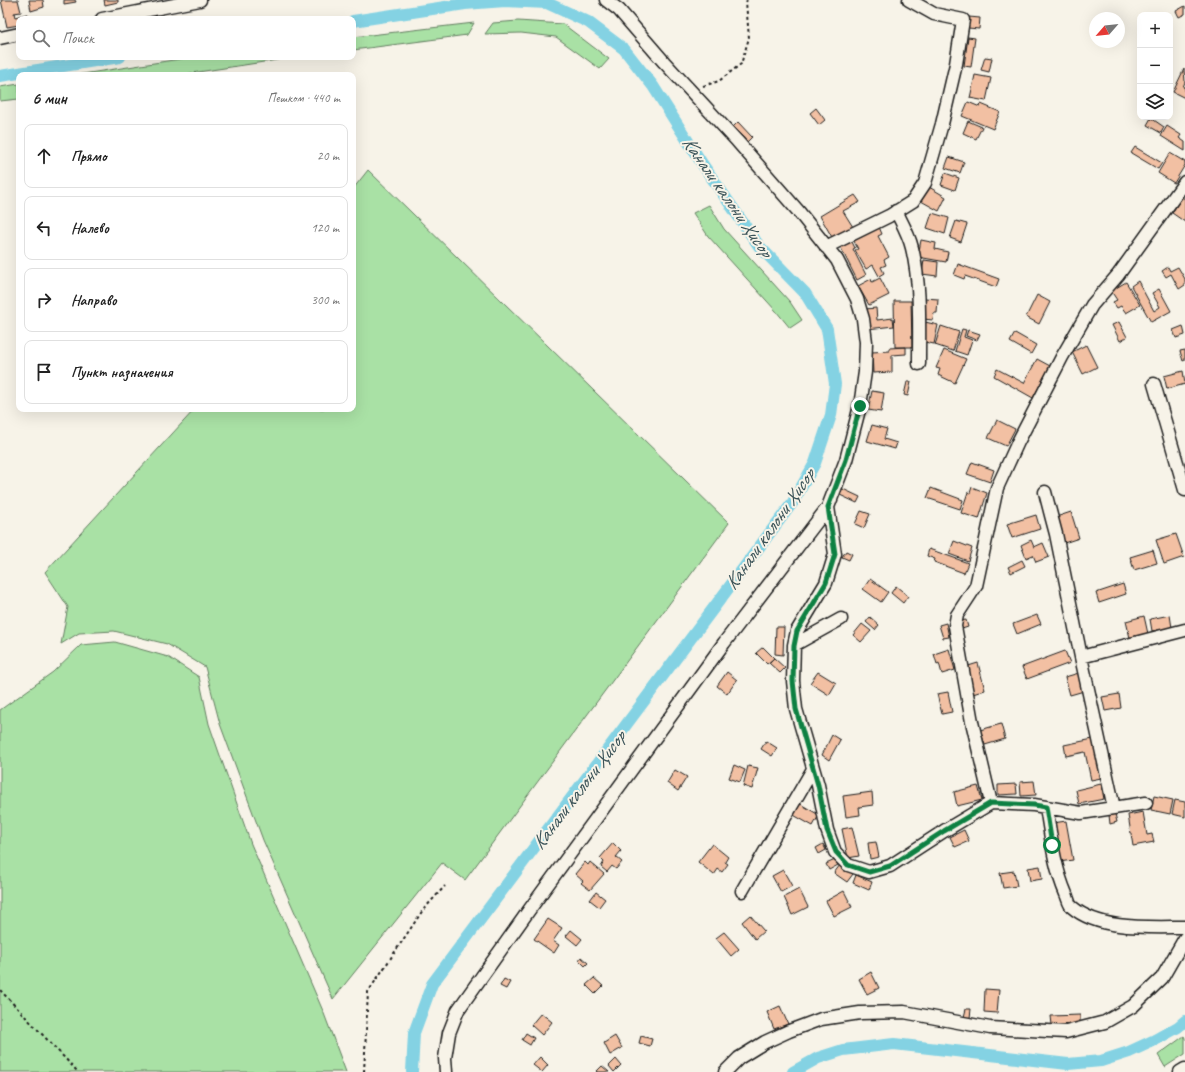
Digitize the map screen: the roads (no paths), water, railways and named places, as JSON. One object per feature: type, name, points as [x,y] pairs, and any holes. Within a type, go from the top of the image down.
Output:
[{"type":"lane","points":[[117,16],[200,0]]},
{"type":"lane","points":[[446,1072],[445,1058],[449,1033],[458,1010],[724,643],[828,507],[846,460],[860,406],[865,372],[866,342],[863,319],[857,299],[837,260],[799,212],[619,10],[606,0]]},
{"type":"lane","points":[[826,247],[913,201],[925,183],[956,64],[963,20],[934,14],[909,0]]},
{"type":"lane","points":[[0,38],[16,35]]},
{"type":"lane","points":[[991,803],[972,722],[955,626],[957,615],[976,586],[997,488],[1018,442],[1055,371],[1092,305],[1118,275],[1183,188]]},
{"type":"lane","points":[[896,211],[912,247],[918,302],[919,364]]},
{"type":"lane","points":[[1154,384],[1185,490]]},
{"type":"lane","points":[[1045,492],[1056,534],[1114,808]]},
{"type":"lane","points":[[828,507],[835,554],[826,583],[797,631],[794,646],[793,681],[796,709],[818,785],[827,830],[836,852],[848,865],[869,872],[890,866],[991,803],[1034,805],[1082,813],[1146,803]]},
{"type":"lane","points":[[794,646],[841,619]]},
{"type":"lane","points":[[1081,657],[1185,630]]},
{"type":"lane","points":[[742,891],[813,769]]},
{"type":"lane","points":[[1046,807],[1052,845],[1060,880],[1071,907],[1095,921],[1141,928],[1185,927]]},
{"type":"lane","points":[[724,1072],[739,1058],[765,1042],[789,1031],[821,1019],[860,1013],[904,1012],[990,1028],[1034,1031],[1066,1032],[1104,1022],[1133,1006],[1162,978],[1185,938]]},
{"type":"lane","points":[[1180,1072],[1185,1069]]},
{"type":"waterway","name":"Канали калони Ҳисор","points":[[356,21],[465,4],[505,1],[547,3],[588,22],[624,49],[653,86],[703,165],[759,246],[805,293],[827,329],[835,384],[831,415],[815,463],[793,502],[432,984],[414,1033],[412,1072]]},
{"type":"waterway","name":"Канали калони Ҳисор","points":[[25,72],[101,60]]},
{"type":"waterway","name":"Канали калони Ҳисор","points":[[0,76],[16,73]]},
{"type":"waterway","name":"Канали калони Ҳисор","points":[[793,1072],[818,1058],[843,1050],[894,1044],[1068,1064],[1101,1061],[1129,1052],[1155,1040],[1178,1027],[1185,1021]]}]
